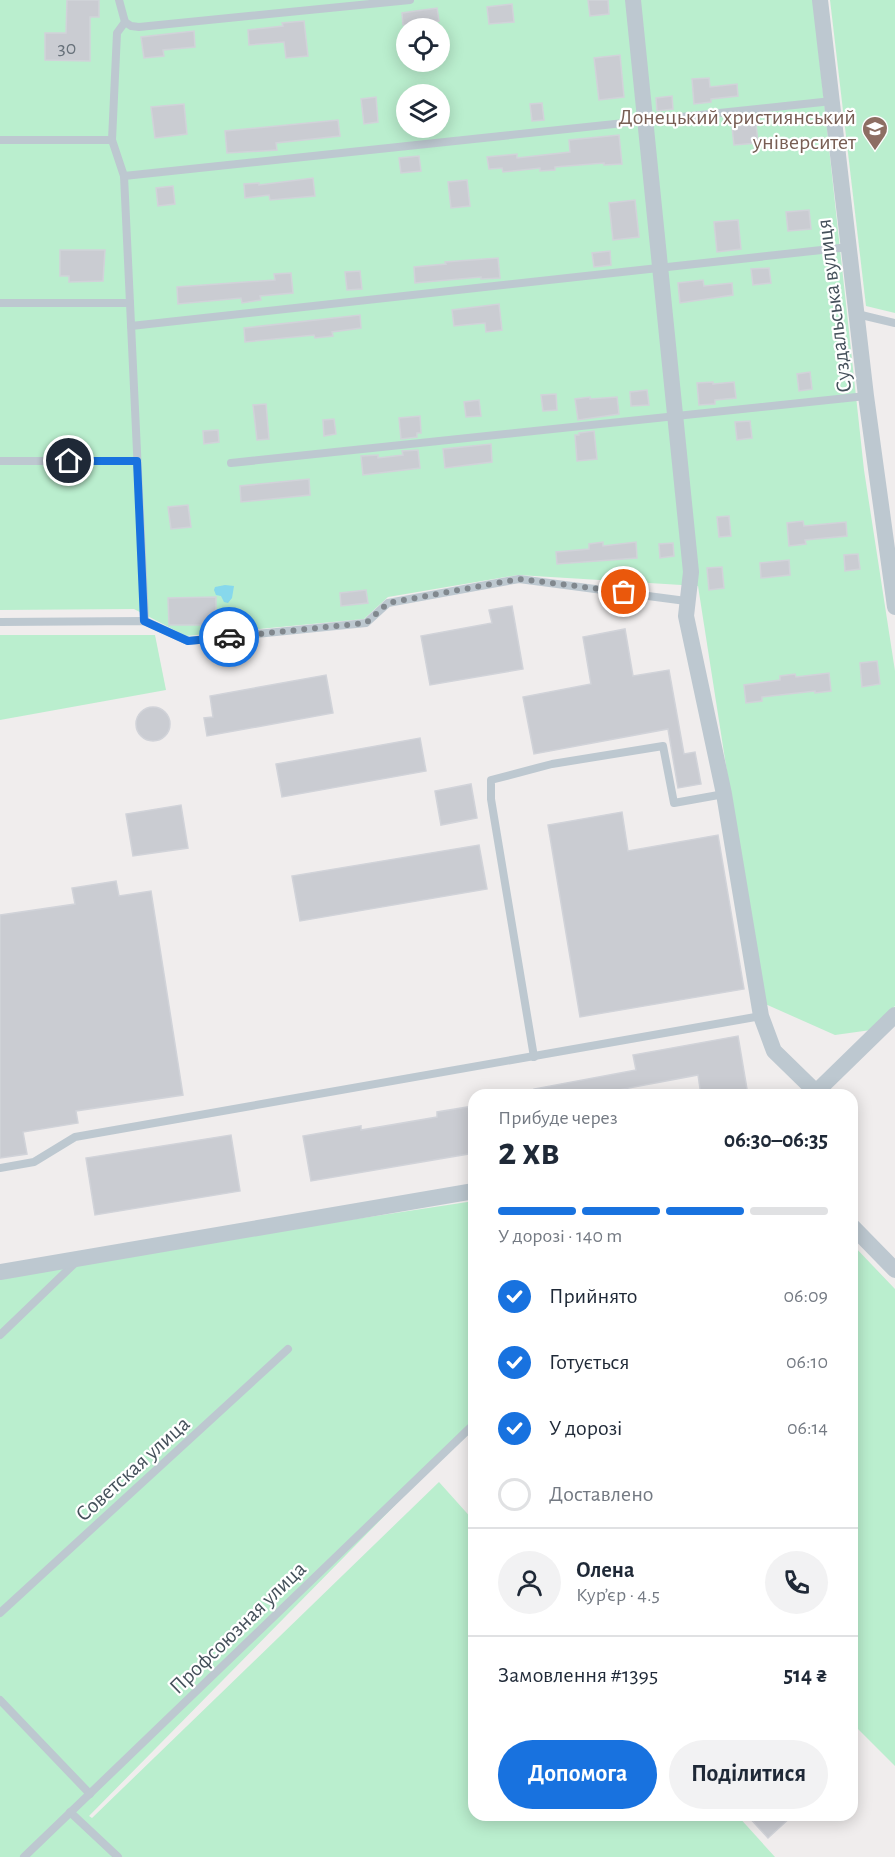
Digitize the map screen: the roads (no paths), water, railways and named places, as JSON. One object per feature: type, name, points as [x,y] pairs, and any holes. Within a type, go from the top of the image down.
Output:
[{"type":"street","points":[[633,0],[691,572],[686,616],[724,794],[761,1016],[774,1051],[811,1089]]},
{"type":"street","name":"Суздальська вулиця","points":[[820,0],[866,396],[895,607]]},
{"type":"street","points":[[819,1089],[895,1015]]},
{"type":"street","points":[[0,1272],[468,1192]]},
{"type":"street","points":[[858,1232],[895,1270]]},
{"type":"lane","points":[[119,0],[124,22],[117,33],[112,140],[124,176],[144,621]]},
{"type":"lane","points":[[124,22],[138,27],[410,0]]},
{"type":"lane","points":[[124,176],[832,101]]},
{"type":"lane","points":[[0,140],[112,140]]},
{"type":"lane","points":[[131,326],[849,247]]},
{"type":"lane","points":[[0,303],[130,303]]},
{"type":"lane","points":[[857,314],[895,322]]},
{"type":"lane","points":[[231,463],[866,396]]},
{"type":"lane","points":[[0,461],[137,461]]},
{"type":"lane","points":[[0,622],[144,621],[188,641],[366,623],[388,603],[519,579],[686,601]]},
{"type":"lane","points":[[534,1057],[491,799],[491,780],[552,764],[663,746],[674,803],[724,794]]},
{"type":"lane","points":[[0,1168],[34,1162],[75,1137],[761,1016]]},
{"type":"lane","points":[[0,1335],[80,1258]]},
{"type":"lane","name":"Советская улица","points":[[0,1613],[288,1349]]},
{"type":"lane","name":"Профсоюзная улица","points":[[24,1857],[468,1430]]},
{"type":"lane","points":[[0,1700],[90,1794]]},
{"type":"lane","points":[[70,1812],[118,1857]]},
{"type":"water","points":[[234,586],[232,598],[228,603],[224,602],[221,596],[216,595],[214,590],[215,587]]},
{"type":"place","name":"Донецький християнський університет","points":[[875,152]]}]
